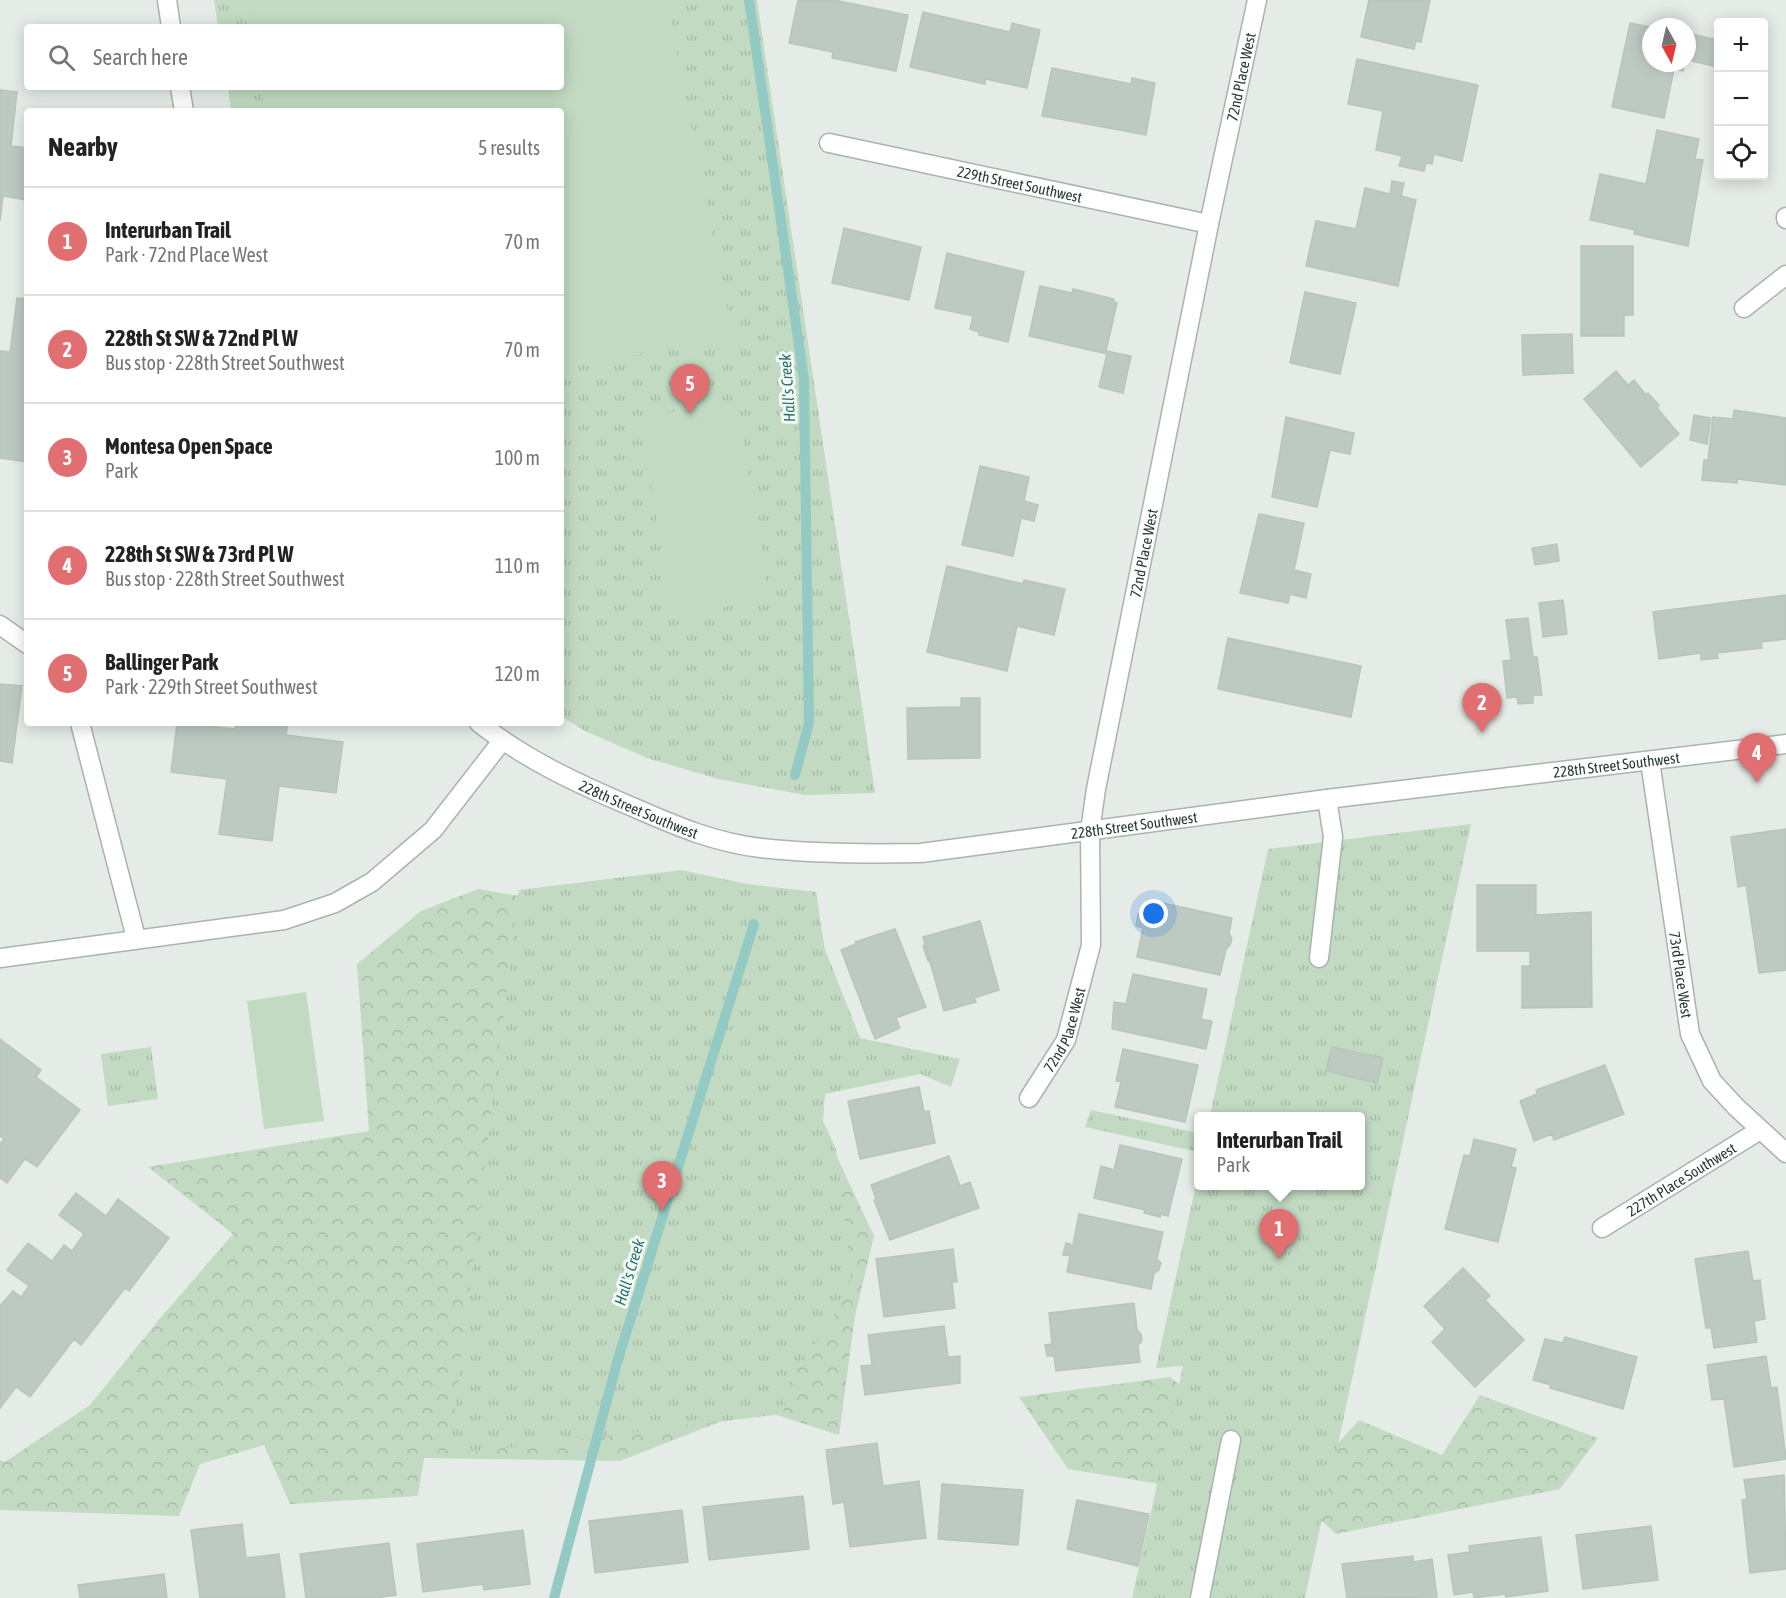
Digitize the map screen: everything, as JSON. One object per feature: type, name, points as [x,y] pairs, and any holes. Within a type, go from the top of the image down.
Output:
[{"type":"street","points":[[166,0],[170,24]]},
{"type":"street","name":"72nd Place West","points":[[1029,1098],[1066,1040],[1091,945],[1093,878],[1090,831],[1209,224],[1257,0]]},
{"type":"street","points":[[180,90],[184,108]]},
{"type":"street","name":"229th Street Southwest","points":[[829,143],[1209,224]]},
{"type":"street","points":[[1744,309],[1786,275]]},
{"type":"street","points":[[0,625],[24,642]]},
{"type":"street","points":[[81,726],[136,938]]},
{"type":"street","name":"228th Street Southwest","points":[[483,726],[502,741],[574,782],[712,839],[760,848],[866,854],[921,853],[1327,800],[1786,744]]},
{"type":"street","points":[[0,957],[284,920],[334,903],[372,882],[433,830],[502,741]]},
{"type":"street","name":"73rd Place West","points":[[1650,761],[1690,1034],[1712,1081],[1786,1153]]},
{"type":"street","points":[[1318,958],[1333,837],[1327,800]]},
{"type":"street","name":"227th Place Southwest","points":[[1602,1228],[1760,1130]]},
{"type":"street","points":[[1200,1598],[1231,1440]]},
{"type":"green space","points":[[214,0],[757,0],[875,793],[805,795],[718,779],[647,758],[585,731],[564,718],[564,108],[231,108],[228,90],[564,90],[564,24],[218,24]]},
{"type":"green space","points":[[247,0],[666,0],[734,341],[564,366],[564,108],[264,108],[262,90],[564,90],[564,24],[251,24]]},
{"type":"green space","points":[[737,402],[769,600],[672,616],[640,417]]},
{"type":"green space","points":[[1471,824],[1305,1598],[1132,1598],[1183,1366],[1156,1368],[1195,1190],[1365,1190],[1365,1112],[1211,1112],[1268,849]]},
{"type":"green space","points":[[681,870],[747,884],[816,892],[820,937],[860,1038],[960,1059],[951,1087],[920,1074],[825,1094],[823,1121],[836,1149],[851,1272],[846,1295],[837,1312],[790,1378],[783,1414],[449,1455],[519,890]]},
{"type":"green space","points":[[676,881],[816,892],[843,1069],[807,1093],[874,1236],[855,1316],[839,1435],[755,1408],[620,1461],[424,1458],[418,1496],[290,1504],[264,1445],[200,1464],[179,1516],[0,1510],[0,1460],[5,1462],[90,1405],[157,1322],[233,1234],[148,1167],[369,1131],[357,964],[421,911],[478,889],[531,898]]},
{"type":"green space","points":[[306,992],[324,1121],[264,1129],[247,1001]]},
{"type":"green space","points":[[151,1047],[158,1099],[108,1106],[101,1054]]},
{"type":"green space","points":[[1091,1110],[1194,1132],[1194,1151],[1085,1127]]},
{"type":"green space","points":[[1170,1377],[1244,1435],[1232,1496],[1068,1469],[1019,1397]]},
{"type":"green space","points":[[1480,1395],[1598,1438],[1560,1489],[1336,1534],[1292,1494],[1359,1420],[1442,1455]]},
{"type":"building","points":[[798,0],[834,0],[908,15],[896,71],[832,58],[833,52],[789,43]]},
{"type":"building","points":[[1369,0],[1430,0],[1421,42],[1416,41],[1414,49],[1361,37]]},
{"type":"building","points":[[923,12],[1010,32],[1012,23],[1040,30],[1027,88],[985,79],[985,84],[910,67]]},
{"type":"building","points":[[1630,23],[1642,25],[1642,72],[1673,72],[1664,118],[1612,107]]},
{"type":"building","points":[[1696,35],[1714,39],[1714,66],[1696,62]]},
{"type":"building","points":[[1357,59],[1478,85],[1462,161],[1434,154],[1432,164],[1426,163],[1424,171],[1399,166],[1402,156],[1376,150],[1383,111],[1348,104]]},
{"type":"building","points":[[1052,68],[1131,84],[1132,78],[1155,83],[1146,135],[1042,116]]},
{"type":"building","points":[[0,90],[17,92],[11,146],[24,148],[24,200],[3,196],[0,221]]},
{"type":"building","points":[[1657,130],[1699,139],[1695,159],[1703,160],[1688,246],[1634,234],[1635,230],[1590,220],[1600,174],[1646,184]]},
{"type":"building","points":[[1392,181],[1404,183],[1401,196],[1416,200],[1398,286],[1306,266],[1316,221],[1356,229],[1365,188],[1390,194]]},
{"type":"building","points":[[844,228],[921,247],[909,300],[832,283]]},
{"type":"building","points":[[1581,246],[1633,246],[1633,315],[1624,315],[1624,336],[1581,336]]},
{"type":"building","points":[[947,253],[1024,272],[1008,342],[979,335],[979,332],[970,329],[973,316],[935,308]]},
{"type":"building","points":[[1040,286],[1072,293],[1073,289],[1114,299],[1117,303],[1106,351],[1131,356],[1123,393],[1099,387],[1107,354],[1029,336]]},
{"type":"building","points":[[1305,292],[1356,303],[1340,374],[1290,363]]},
{"type":"building","points":[[17,298],[24,299],[24,462],[0,458],[0,351],[10,352]]},
{"type":"building","points":[[1572,334],[1573,373],[1523,375],[1522,335]]},
{"type":"building","points":[[1616,371],[1628,385],[1634,380],[1646,395],[1648,393],[1659,405],[1657,408],[1679,434],[1641,467],[1584,399]]},
{"type":"building","points":[[1734,410],[1786,418],[1786,485],[1737,479],[1737,483],[1702,480],[1704,460],[1708,460],[1713,417],[1733,419]]},
{"type":"building","points":[[1694,415],[1711,418],[1707,444],[1690,440]]},
{"type":"building","points":[[1286,417],[1354,433],[1350,454],[1330,450],[1317,507],[1272,497]]},
{"type":"building","points":[[980,466],[1029,477],[1024,501],[1038,505],[1034,521],[1021,518],[1013,556],[962,545]]},
{"type":"building","points":[[1259,514],[1304,523],[1294,570],[1311,574],[1306,598],[1290,594],[1288,603],[1240,593]]},
{"type":"building","points":[[1557,544],[1559,561],[1535,565],[1532,548]]},
{"type":"building","points":[[947,566],[1023,584],[1024,580],[1065,589],[1054,635],[1017,626],[1007,671],[927,652]]},
{"type":"building","points":[[1786,595],[1786,639],[1761,642],[1762,648],[1717,653],[1718,658],[1701,660],[1701,653],[1659,659],[1653,612]]},
{"type":"building","points":[[1563,600],[1567,634],[1543,637],[1539,603]]},
{"type":"building","points":[[1528,618],[1533,657],[1537,657],[1542,695],[1533,695],[1533,703],[1518,704],[1517,697],[1507,698],[1503,661],[1511,660],[1506,620]]},
{"type":"building","points":[[1228,638],[1361,666],[1351,717],[1218,689]]},
{"type":"building","points":[[0,684],[22,686],[12,763],[0,761]]},
{"type":"building","points":[[961,698],[980,698],[980,758],[908,759],[907,708],[961,707]]},
{"type":"building","points":[[177,726],[235,729],[236,726],[288,726],[286,735],[343,742],[336,793],[279,786],[272,841],[219,834],[227,779],[171,772]]},
{"type":"building","points":[[1786,829],[1786,970],[1759,973],[1746,885],[1738,887],[1731,837]]},
{"type":"building","points":[[1477,885],[1536,885],[1536,915],[1591,912],[1592,1007],[1522,1008],[1522,966],[1530,966],[1530,951],[1477,951]]},
{"type":"building","points":[[1149,900],[1232,918],[1229,933],[1232,939],[1226,949],[1220,975],[1137,957],[1143,928],[1136,926],[1138,914],[1145,916]]},
{"type":"building","points":[[980,921],[999,990],[974,998],[976,1002],[944,1011],[923,937]]},
{"type":"building","points":[[895,929],[926,1007],[896,1018],[900,1028],[875,1039],[841,950],[856,944],[855,942]]},
{"type":"building","points":[[925,945],[930,961],[928,961],[923,946]]},
{"type":"building","points":[[1133,974],[1207,989],[1201,1019],[1212,1021],[1206,1049],[1112,1029],[1114,1002],[1126,1004]]},
{"type":"building","points":[[0,1039],[41,1070],[36,1077],[80,1110],[37,1167],[25,1159],[7,1183],[0,1178],[0,1144],[4,1139],[0,1136]]},
{"type":"building","points":[[1332,1047],[1383,1058],[1377,1083],[1326,1071]]},
{"type":"building","points":[[1123,1049],[1198,1065],[1185,1122],[1115,1107],[1121,1082],[1116,1081]]},
{"type":"building","points":[[1605,1065],[1624,1114],[1554,1140],[1552,1134],[1534,1141],[1520,1101],[1537,1094],[1536,1090]]},
{"type":"building","points":[[919,1087],[924,1112],[929,1111],[935,1143],[860,1159],[848,1101]]},
{"type":"building","points":[[1474,1139],[1516,1149],[1511,1167],[1516,1168],[1498,1242],[1445,1229],[1464,1155],[1470,1156]]},
{"type":"building","points":[[1120,1145],[1182,1159],[1168,1216],[1161,1214],[1160,1217],[1144,1213],[1145,1210],[1094,1198],[1101,1166],[1114,1170]]},
{"type":"building","points":[[949,1156],[960,1186],[970,1182],[979,1208],[890,1240],[874,1200],[876,1199],[871,1185]]},
{"type":"building","points":[[76,1193],[106,1216],[118,1199],[169,1238],[129,1291],[125,1288],[81,1345],[74,1339],[30,1397],[16,1387],[0,1408],[0,1306],[13,1291],[21,1297],[29,1286],[7,1270],[28,1243],[52,1261],[64,1245],[72,1251],[84,1234],[59,1215]]},
{"type":"building","points":[[1079,1214],[1163,1232],[1157,1259],[1161,1263],[1159,1270],[1154,1273],[1151,1289],[1067,1272],[1070,1256],[1063,1255],[1066,1243],[1073,1245]]},
{"type":"building","points":[[953,1249],[957,1282],[952,1282],[955,1308],[884,1317],[876,1259]]},
{"type":"building","points":[[1748,1251],[1753,1281],[1760,1280],[1765,1319],[1754,1321],[1757,1342],[1714,1348],[1711,1328],[1706,1328],[1695,1259]]},
{"type":"building","points":[[1463,1268],[1490,1296],[1485,1300],[1524,1340],[1475,1387],[1432,1342],[1445,1329],[1424,1306]]},
{"type":"building","points":[[1134,1303],[1137,1330],[1141,1334],[1142,1341],[1138,1345],[1140,1362],[1056,1371],[1054,1356],[1047,1356],[1045,1345],[1052,1344],[1049,1313]]},
{"type":"building","points":[[944,1326],[948,1357],[960,1356],[960,1383],[865,1395],[861,1366],[872,1365],[868,1335]]},
{"type":"building","points":[[1565,1337],[1637,1357],[1623,1409],[1550,1388],[1551,1385],[1533,1380],[1545,1339],[1563,1343]]},
{"type":"building","points":[[1766,1356],[1771,1388],[1777,1387],[1786,1459],[1734,1467],[1724,1399],[1712,1400],[1707,1365]]},
{"type":"building","points":[[877,1443],[883,1486],[919,1481],[926,1538],[850,1547],[844,1502],[833,1504],[826,1450]]},
{"type":"building","points":[[1784,1475],[1786,1569],[1750,1573],[1742,1500],[1747,1499],[1744,1480]]},
{"type":"building","points":[[942,1484],[1023,1490],[1018,1545],[938,1539]]},
{"type":"building","points":[[803,1496],[809,1549],[709,1560],[703,1507]]},
{"type":"building","points":[[1077,1500],[1149,1514],[1138,1566],[1067,1549]]},
{"type":"building","points":[[682,1510],[688,1562],[595,1573],[589,1521]]},
{"type":"building","points":[[242,1524],[246,1558],[279,1554],[285,1598],[200,1598],[191,1530]]},
{"type":"building","points":[[1651,1526],[1658,1580],[1583,1589],[1576,1535]]},
{"type":"building","points":[[523,1530],[530,1584],[484,1590],[483,1584],[423,1592],[417,1544]]},
{"type":"building","points":[[1541,1537],[1548,1591],[1506,1597],[1505,1594],[1474,1598],[1473,1592],[1454,1595],[1448,1555],[1470,1552],[1469,1546]]},
{"type":"building","points":[[389,1543],[396,1595],[375,1598],[306,1598],[300,1554]]},
{"type":"building","points":[[1413,1556],[1413,1562],[1432,1559],[1437,1597],[1347,1598],[1342,1564]]},
{"type":"building","points":[[164,1574],[167,1598],[80,1598],[78,1585]]},
{"type":"waterway","name":"Hall's Creek","points":[[749,0],[804,380],[809,723],[795,775]]},
{"type":"waterway","name":"Hall's Creek","points":[[554,1598],[618,1359],[754,924]]},
{"type":"place","name":"Ballinger Park","points":[[690,414]]},
{"type":"place","name":"228th St SW & 72nd Pl W","points":[[1482,733]]},
{"type":"place","name":"228th St SW & 73rd Pl W","points":[[1757,783]]},
{"type":"place","name":"Montesa Open Space","points":[[662,1211]]},
{"type":"place","name":"Interurban Trail","points":[[1279,1259]]}]
